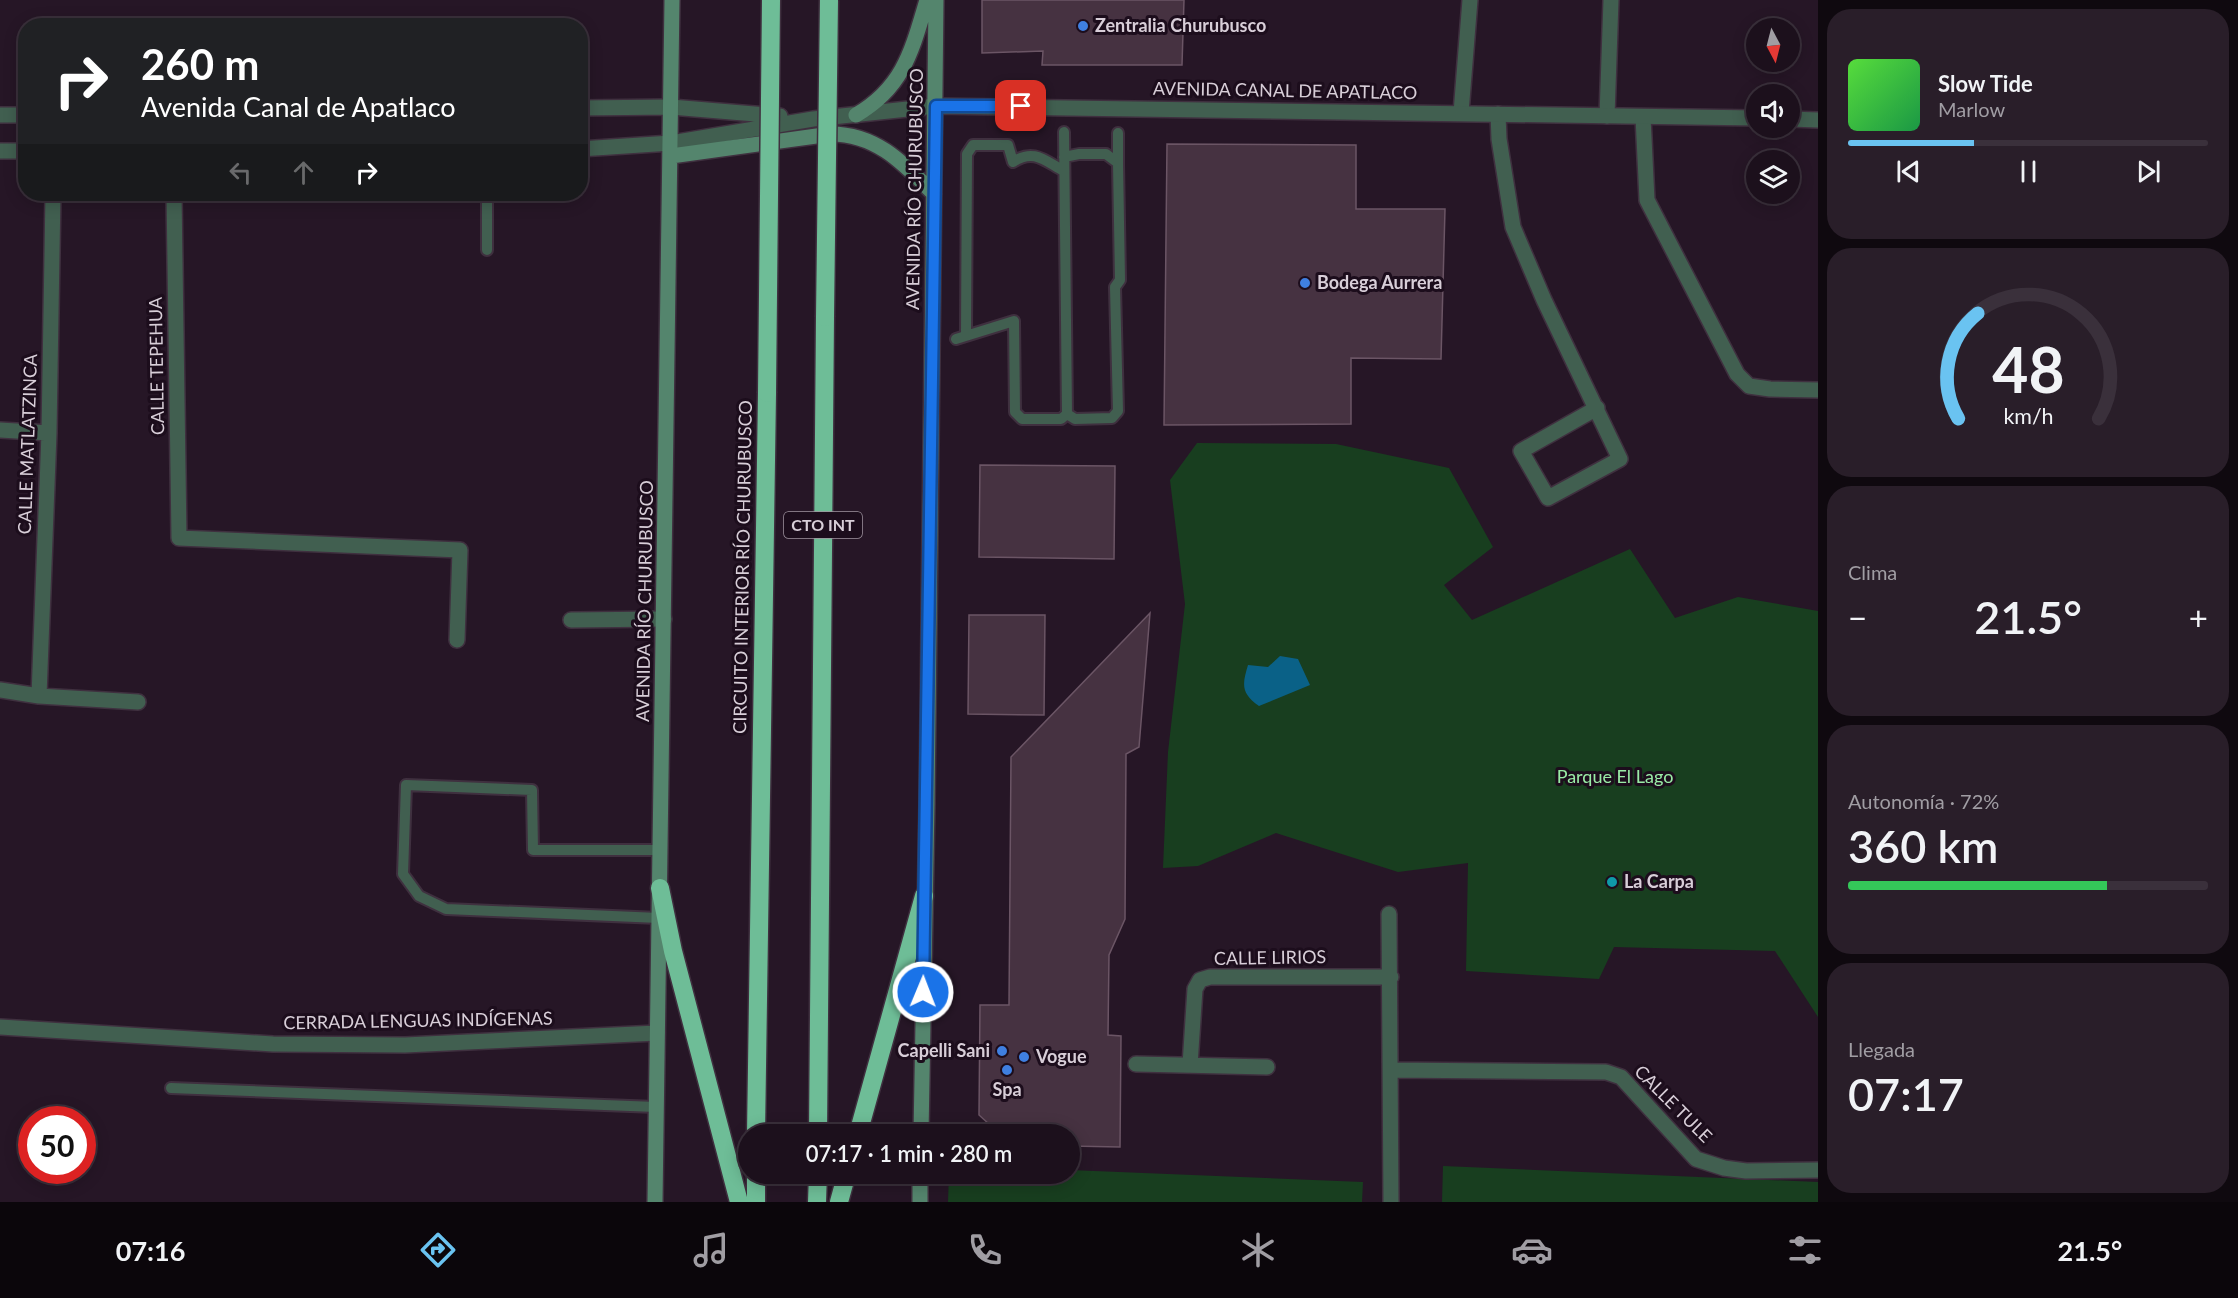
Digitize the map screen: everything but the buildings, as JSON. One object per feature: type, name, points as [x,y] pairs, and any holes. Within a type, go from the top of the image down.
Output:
[{"type":"highway","name":"CIRCUITO INTERIOR RÍO CHURUBUSCO","points":[[756,1124],[771,0]]},
{"type":"highway","name":"CTO INT","points":[[818,1124],[829,0]]},
{"type":"highway","points":[[660,888],[673,951],[739,1202]]},
{"type":"highway","points":[[861,1124],[924,896]]},
{"type":"highway","points":[[756,1184],[756,1202]]},
{"type":"highway","points":[[817,1202],[818,1184]]},
{"type":"highway","points":[[839,1202],[844,1184]]},
{"type":"main road","name":"AVENIDA RÍO CHURUBUSCO","points":[[655,1202],[672,0]]},
{"type":"main road","points":[[856,115],[876,102],[898,77],[913,46],[927,0]]},
{"type":"main road","name":"AVENIDA RÍO CHURUBUSCO","points":[[921,1124],[936,0]]},
{"type":"main road","points":[[671,149],[845,134],[888,150],[934,194]]},
{"type":"main road","points":[[920,1184],[920,1202]]},
{"type":"street","points":[[1461,113],[1470,0]]},
{"type":"street","points":[[1607,116],[1611,0]]},
{"type":"street","name":"AVENIDA CANAL DE APATLACO","points":[[588,148],[671,149],[813,119],[936,106],[1746,118]]},
{"type":"street","name":"AVENIDA CANAL DE APATLACO","points":[[588,108],[671,107],[813,119]]},
{"type":"street","points":[[1498,114],[1499,139],[1513,228],[1544,300],[1596,408],[1620,459],[1548,498],[1521,451],[1596,408]]},
{"type":"street","points":[[0,115],[18,115]]},
{"type":"street","points":[[1643,117],[1647,200],[1737,374],[1749,386],[1818,390]]},
{"type":"street","points":[[1800,119],[1818,120]]},
{"type":"street","points":[[0,151],[18,151]]},
{"type":"street","name":"CALLE MATLATZINCA","points":[[39,696],[49,433],[53,201]]},
{"type":"street","name":"CALLE TEPEHUA","points":[[174,201],[179,538],[460,550],[457,640]]},
{"type":"street","points":[[0,430],[49,433]]},
{"type":"street","points":[[571,620],[664,619]]},
{"type":"street","points":[[0,690],[39,696],[138,702]]},
{"type":"street","points":[[1389,914],[1391,1202]]},
{"type":"street","name":"CALLE LIRIOS","points":[[1190,1065],[1195,989],[1200,980],[1210,976],[1391,977]]},
{"type":"street","name":"CERRADA LENGUAS INDÍGENAS","points":[[0,1027],[273,1044],[405,1045],[657,1033]]},
{"type":"street","points":[[1136,1064],[1267,1067]]},
{"type":"street","name":"CALLE TULE","points":[[1391,1070],[1606,1072],[1621,1077],[1696,1159],[1724,1168],[1746,1171],[1818,1170]]},
{"type":"lane","points":[[1064,132],[1067,414]]},
{"type":"lane","points":[[1067,414],[1075,419],[1112,418],[1118,411],[1115,287],[1120,280],[1118,133]]},
{"type":"lane","points":[[1064,171],[1033,155],[1024,155],[1013,162],[1008,145],[973,145],[967,154],[961,337],[1014,321],[1015,412],[1022,419],[1061,419],[1067,414]]},
{"type":"lane","points":[[1064,157],[1078,154],[1106,154],[1118,163]]},
{"type":"lane","points":[[487,201],[487,250]]},
{"type":"lane","points":[[659,918],[446,909],[419,896],[403,874],[406,785],[532,790],[533,850],[660,850]]},
{"type":"lane","points":[[171,1088],[656,1107]]},
{"type":"green space","name":"Parque El Lago","points":[[1197,443],[1336,444],[1449,468],[1493,547],[1444,585],[1472,620],[1630,549],[1675,618],[1738,597],[1818,611],[1818,1017],[1775,951],[1614,947],[1599,979],[1466,971],[1468,863],[1398,872],[1276,833],[1198,866],[1163,868],[1168,752],[1185,604],[1170,480]]},
{"type":"green space","points":[[1443,1166],[1818,1182],[1818,1202],[1442,1202]]},
{"type":"green space","points":[[1080,1170],[1363,1182],[1362,1202],[948,1202],[949,1184],[1080,1184]]},
{"type":"water","points":[[1280,656],[1298,659],[1310,685],[1259,706],[1249,697],[1244,688],[1248,665],[1268,667]]},
{"type":"place","name":"Zentralia Churubusco","points":[[1083,26]]},
{"type":"place","name":"Bodega Aurrera","points":[[1305,283]]},
{"type":"place","name":"La Carpa","points":[[1612,882]]},
{"type":"place","name":"Capelli Sani","points":[[1002,1051]]},
{"type":"place","name":"Vogue","points":[[1024,1057]]},
{"type":"place","name":"Spa","points":[[1007,1070]]},
{"type":"route","points":[[923,992],[936,106],[1021,106]]}]
